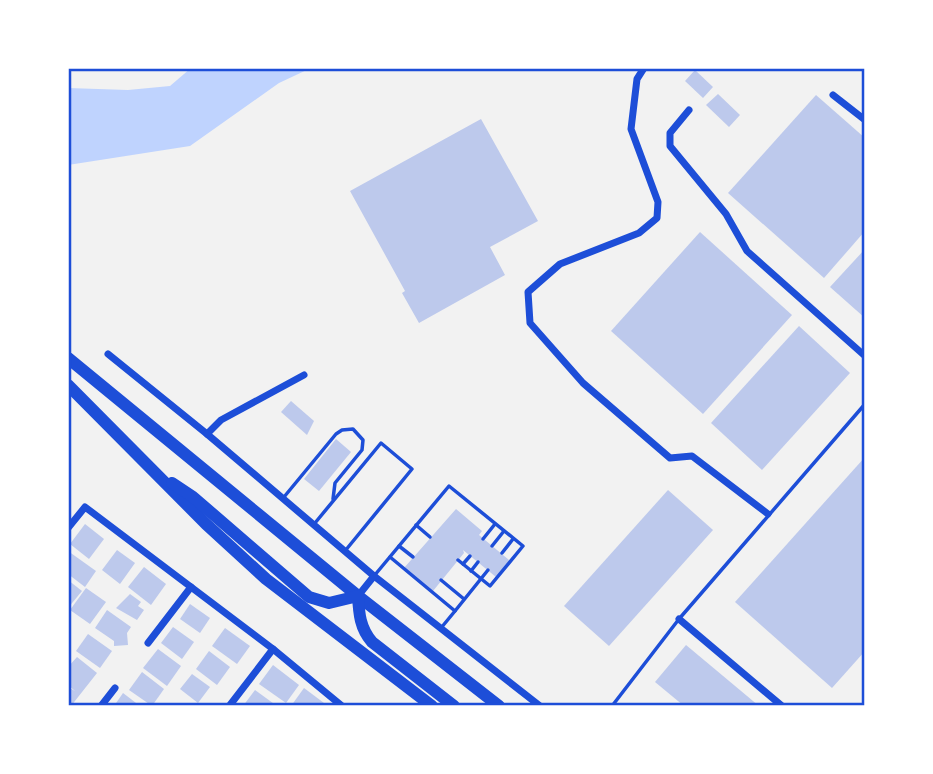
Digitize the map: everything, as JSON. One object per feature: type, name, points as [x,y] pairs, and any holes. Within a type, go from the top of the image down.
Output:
[{"type":"main road","points":[[68,358],[358,596],[499,706]]},
{"type":"main road","points":[[68,385],[206,524],[266,579],[432,706]]},
{"type":"main road","points":[[148,467],[193,497],[309,597],[329,603],[358,596]]},
{"type":"main road","points":[[358,596],[359,618],[372,642],[454,706]]},
{"type":"street","points":[[644,68],[637,79],[631,129],[658,202],[657,218],[639,233],[559,264],[528,292],[530,323],[583,383],[670,458],[692,456],[768,514]]},
{"type":"street","points":[[833,95],[865,120]]},
{"type":"street","points":[[689,110],[670,133],[670,146],[726,214],[747,251],[865,356]]},
{"type":"street","points":[[108,354],[374,576],[540,706]]},
{"type":"street","points":[[207,434],[221,420],[304,375]]},
{"type":"street","points":[[68,528],[85,507],[273,649],[342,706]]},
{"type":"street","points":[[358,596],[374,576]]},
{"type":"street","points":[[148,643],[191,587]]},
{"type":"street","points":[[679,619],[782,706]]},
{"type":"street","points":[[230,705],[273,649]]},
{"type":"street","points":[[101,706],[115,688]]},
{"type":"lane","points":[[612,706],[679,619],[865,404]]},
{"type":"lane","points":[[283,498],[335,434],[353,429],[363,440],[362,450],[335,483],[333,502]]},
{"type":"lane","points":[[314,525],[381,443],[412,469],[345,551]]},
{"type":"lane","points":[[374,576],[449,486],[523,546],[490,586],[458,560]]},
{"type":"lane","points":[[483,539],[495,524]]},
{"type":"lane","points":[[416,526],[430,537]]},
{"type":"lane","points":[[492,545],[504,531]]},
{"type":"lane","points":[[502,553],[513,538]]},
{"type":"lane","points":[[399,546],[413,557]]},
{"type":"lane","points":[[463,564],[470,556]]},
{"type":"lane","points":[[390,557],[455,611]]},
{"type":"lane","points":[[471,571],[478,562]]},
{"type":"lane","points":[[441,628],[488,570]]},
{"type":"lane","points":[[441,580],[464,599]]},
{"type":"water","points":[[191,68],[311,68],[279,83],[190,146],[68,165],[68,88],[128,90],[170,86]]},
{"type":"building","points":[[695,70],[713,87],[703,98],[685,81]]},
{"type":"building","points":[[718,94],[740,115],[729,127],[706,105]]},
{"type":"building","points":[[816,95],[865,138],[865,231],[824,278],[728,193]]},
{"type":"building","points":[[481,119],[538,221],[490,247],[505,275],[419,323],[402,293],[405,291],[350,191]]},
{"type":"building","points":[[700,232],[792,315],[703,414],[611,331]]},
{"type":"building","points":[[865,249],[865,318],[830,287]]},
{"type":"building","points":[[799,326],[850,373],[762,470],[711,423]]},
{"type":"building","points":[[291,401],[314,421],[307,435],[281,412]]},
{"type":"building","points":[[336,439],[351,452],[319,491],[304,479]]},
{"type":"building","points":[[865,457],[865,651],[832,688],[735,602]]},
{"type":"building","points":[[668,490],[713,530],[609,646],[564,606]]},
{"type":"building","points":[[456,509],[482,531],[479,535],[509,560],[496,577],[463,550],[464,553],[433,591],[404,568]]},
{"type":"building","points":[[85,524],[104,539],[89,559],[70,544]]},
{"type":"building","points":[[117,550],[135,563],[120,584],[102,570]]},
{"type":"building","points":[[68,551],[96,571],[85,587],[68,574]]},
{"type":"building","points":[[144,567],[166,584],[151,605],[128,587]]},
{"type":"building","points":[[68,580],[82,591],[68,608]]},
{"type":"building","points":[[86,588],[106,602],[90,624],[70,610]]},
{"type":"building","points":[[130,594],[141,602],[138,606],[144,610],[137,620],[116,608]]},
{"type":"building","points":[[190,604],[210,618],[200,633],[180,619]]},
{"type":"building","points":[[107,610],[131,627],[127,633],[128,645],[114,646],[114,641],[95,628]]},
{"type":"building","points":[[173,627],[194,642],[182,659],[161,643]]},
{"type":"building","points":[[225,628],[250,646],[237,664],[212,646]]},
{"type":"building","points":[[88,634],[112,651],[100,668],[76,651]]},
{"type":"building","points":[[686,645],[759,706],[684,706],[655,682]]},
{"type":"building","points":[[158,649],[181,666],[167,686],[143,668]]},
{"type":"building","points":[[209,651],[230,667],[217,685],[196,669]]},
{"type":"building","points":[[77,657],[97,673],[71,706],[68,706],[68,687],[75,691],[68,685],[68,667]]},
{"type":"building","points":[[273,665],[299,685],[286,703],[259,684]]},
{"type":"building","points":[[142,672],[164,689],[152,706],[129,690]]},
{"type":"building","points":[[192,674],[210,687],[198,703],[180,689]]},
{"type":"building","points":[[304,688],[328,706],[291,706]]},
{"type":"building","points":[[255,690],[277,706],[243,706]]},
{"type":"building","points":[[123,693],[140,706],[114,706]]}]
